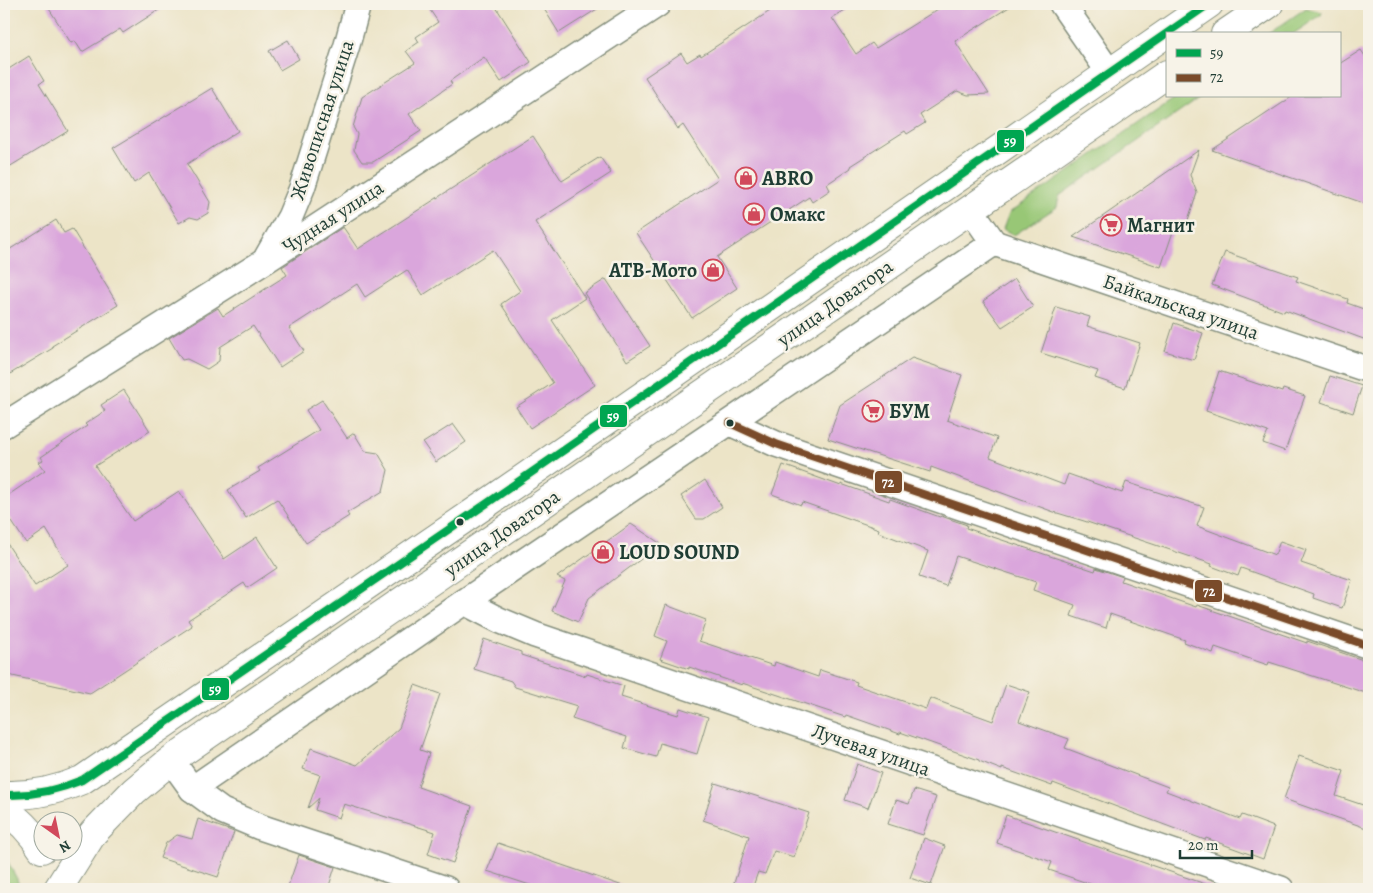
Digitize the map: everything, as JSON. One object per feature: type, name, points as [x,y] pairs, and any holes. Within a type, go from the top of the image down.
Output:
[{"type":"main road","name":"улица Доватора","points":[[1168,32],[1209,4]]},
{"type":"main road","points":[[1228,32],[1269,4]]},
{"type":"main road","name":"улица Доватора","points":[[4,796],[43,794],[82,780],[486,504],[1166,33]]},
{"type":"main road","name":"улица Доватора","points":[[59,887],[93,833],[134,791],[172,760],[1166,75]]},
{"type":"main road","points":[[4,810],[22,824],[32,836]]},
{"type":"main road","points":[[47,860],[59,887]]},
{"type":"street","name":"Живописная улица","points":[[265,261],[290,216],[302,188],[358,4]]},
{"type":"street","name":"Чудная улица","points":[[4,425],[265,261],[658,4]]},
{"type":"street","points":[[1062,4],[1109,72]]},
{"type":"street","points":[[971,210],[994,243]]},
{"type":"street","name":"Байкальская улица","points":[[994,243],[1369,370]]},
{"type":"street","name":"улица Доватора","points":[[192,789],[464,602],[994,243]]},
{"type":"street","points":[[730,423],[776,444],[1369,646]]},
{"type":"street","name":"Лучевая улица","points":[[464,602],[499,620],[535,635],[1281,889]]},
{"type":"street","points":[[172,760],[192,789],[222,811],[260,827],[446,889]]},
{"type":"green space","points":[[1306,8],[1322,12],[1321,15],[1296,32],[1271,32]]},
{"type":"green space","points":[[1175,98],[1200,98],[1059,196],[1057,207],[1014,235],[1003,229],[1009,213]]},
{"type":"green space","points":[[4,855],[17,879],[20,889],[4,889]]},
{"type":"building","points":[[46,4],[168,4],[123,33],[120,29],[82,52],[75,41],[71,43]]},
{"type":"building","points":[[426,4],[494,4],[531,62],[501,82],[484,57],[450,81],[452,84],[409,114],[421,131],[373,162],[362,162],[354,150],[357,134],[353,127],[362,97],[415,63],[406,51],[419,42],[416,37],[438,22]]},
{"type":"building","points":[[541,4],[605,4],[559,33]]},
{"type":"building","points":[[766,4],[855,4],[832,18],[856,54],[872,43],[876,48],[946,4],[1014,4],[955,41],[989,94],[968,95],[957,91],[920,115],[925,123],[907,134],[905,131],[850,166],[851,168],[827,184],[830,190],[812,202],[809,197],[717,257],[737,288],[692,318],[636,233],[718,179],[683,125],[678,129],[645,77],[681,53],[687,62],[700,54],[701,56],[770,11]]},
{"type":"building","points":[[288,40],[299,59],[280,70],[269,51]]},
{"type":"building","points":[[1361,50],[1369,62],[1369,205],[1212,150],[1290,98],[1340,98],[1340,63]]},
{"type":"building","points":[[29,56],[44,81],[39,84],[68,131],[4,170],[4,72]]},
{"type":"building","points":[[212,88],[238,131],[187,164],[210,202],[208,213],[198,219],[190,217],[179,223],[149,173],[134,183],[113,148]]},
{"type":"building","points":[[533,136],[562,181],[600,157],[611,173],[535,222],[585,298],[552,320],[595,385],[530,428],[516,407],[553,383],[501,304],[520,291],[493,250],[423,295],[407,270],[365,297],[357,284],[289,328],[304,351],[280,367],[253,326],[220,347],[219,361],[207,369],[187,359],[182,360],[169,338],[218,308],[223,316],[287,275],[282,267],[343,227],[358,249]]},
{"type":"building","points":[[1199,150],[1190,175],[1197,193],[1187,223],[1177,220],[1161,267],[1073,237]]},
{"type":"building","points":[[56,220],[64,233],[72,229],[118,305],[10,374],[4,364],[4,253]]},
{"type":"building","points":[[1225,252],[1298,277],[1296,281],[1348,299],[1347,303],[1369,311],[1369,341],[1212,285]]},
{"type":"building","points":[[606,279],[650,346],[627,361],[584,293]]},
{"type":"building","points":[[1015,279],[1033,307],[1002,327],[983,301]]},
{"type":"building","points":[[1056,307],[1090,317],[1087,326],[1140,343],[1125,388],[1095,378],[1098,371],[1041,353]]},
{"type":"building","points":[[1174,323],[1203,333],[1194,360],[1165,351]]},
{"type":"building","points":[[912,358],[962,375],[947,420],[997,438],[990,457],[1064,485],[1068,474],[1122,493],[1126,482],[1204,507],[1197,526],[1275,555],[1280,541],[1306,550],[1301,563],[1352,580],[1342,608],[1313,598],[1314,594],[1241,568],[1238,576],[1211,566],[1212,564],[1054,512],[931,467],[930,472],[828,439],[840,405]]},
{"type":"building","points":[[1219,371],[1282,392],[1283,389],[1305,396],[1285,451],[1263,443],[1268,432],[1206,411]]},
{"type":"building","points":[[1330,376],[1362,386],[1353,413],[1321,402]]},
{"type":"building","points":[[124,390],[150,431],[95,466],[133,521],[179,491],[224,559],[257,537],[277,568],[247,588],[244,583],[188,620],[192,626],[90,693],[8,675],[4,669],[4,539],[35,586],[68,565],[46,529],[26,543],[4,510],[4,498],[45,470],[39,462],[43,460],[41,457],[87,426],[85,424],[105,411],[101,405]]},
{"type":"building","points":[[322,400],[347,438],[354,433],[365,451],[378,453],[388,470],[383,491],[347,513],[349,516],[306,543],[277,499],[246,518],[228,490],[260,471],[258,468],[319,430],[306,410]]},
{"type":"building","points":[[453,424],[466,442],[436,462],[423,443]]},
{"type":"building","points":[[783,465],[841,486],[841,484],[889,501],[890,499],[941,516],[967,525],[966,528],[1095,571],[1096,568],[1123,577],[1121,581],[1196,607],[1197,605],[1369,662],[1369,694],[1269,662],[1268,665],[1215,647],[1213,653],[1184,642],[1185,640],[1110,614],[1106,628],[1071,616],[1075,605],[1033,590],[1036,582],[956,556],[946,586],[919,577],[928,551],[878,532],[879,529],[802,502],[801,505],[772,494]]},
{"type":"building","points":[[705,480],[722,507],[704,519],[696,519],[681,496]]},
{"type":"building","points":[[631,524],[661,544],[589,598],[578,622],[552,611],[565,581],[557,577]]},
{"type":"building","points":[[666,605],[706,620],[699,641],[774,666],[775,662],[818,677],[820,670],[857,682],[856,685],[926,709],[930,698],[993,721],[1006,684],[1030,692],[1019,721],[1069,739],[1065,748],[1168,787],[1166,791],[1240,819],[1242,815],[1274,827],[1263,859],[1206,838],[1205,840],[1053,783],[1052,786],[1002,768],[1002,770],[900,732],[900,734],[846,715],[845,717],[742,683],[742,685],[660,659],[667,641],[655,636]]},
{"type":"building","points":[[484,639],[521,652],[521,655],[624,686],[621,697],[678,715],[680,708],[708,717],[697,754],[660,743],[656,757],[624,748],[627,737],[572,719],[577,706],[515,687],[511,681],[474,669]]},
{"type":"building","points":[[415,685],[440,694],[420,750],[429,753],[418,787],[472,806],[453,863],[428,854],[435,832],[344,804],[339,818],[315,810],[319,798],[308,808],[320,775],[303,769],[311,748],[357,765],[399,728]]},
{"type":"building","points":[[1299,756],[1344,771],[1336,796],[1369,807],[1369,829],[1284,799]]},
{"type":"building","points":[[857,764],[881,773],[868,808],[845,800]]},
{"type":"building","points":[[715,783],[809,813],[794,857],[774,851],[765,874],[758,872],[752,889],[733,886],[749,836],[703,820]]},
{"type":"building","points":[[914,790],[936,797],[923,835],[888,824],[896,800],[909,804]]},
{"type":"building","points":[[1006,815],[1211,886],[1210,889],[1105,889],[1049,870],[1052,862],[997,843]]},
{"type":"building","points":[[198,819],[234,832],[218,877],[160,858],[166,843],[177,835],[192,839]]},
{"type":"building","points":[[924,838],[945,846],[931,885],[910,878]]},
{"type":"building","points":[[498,843],[623,886],[622,889],[542,889],[487,871]]},
{"type":"building","points":[[299,855],[335,867],[328,889],[287,889]]},
{"type":"transit line","name":"59","points":[[1169,32],[1209,4]]},
{"type":"transit line","name":"59","points":[[4,795],[44,792],[82,780],[486,504],[1166,34]]},
{"type":"transit line","name":"72","points":[[730,423],[776,444],[1369,646]]},
{"type":"place","name":"ABRO","points":[[746,178]]},
{"type":"place","name":"Омакс","points":[[754,214]]},
{"type":"place","name":"Магнит","points":[[1111,225]]},
{"type":"place","name":"АТВ-Мото","points":[[713,270]]},
{"type":"place","name":"БУМ","points":[[873,411]]},
{"type":"place","name":"LOUD SOUND","points":[[603,552]]}]
